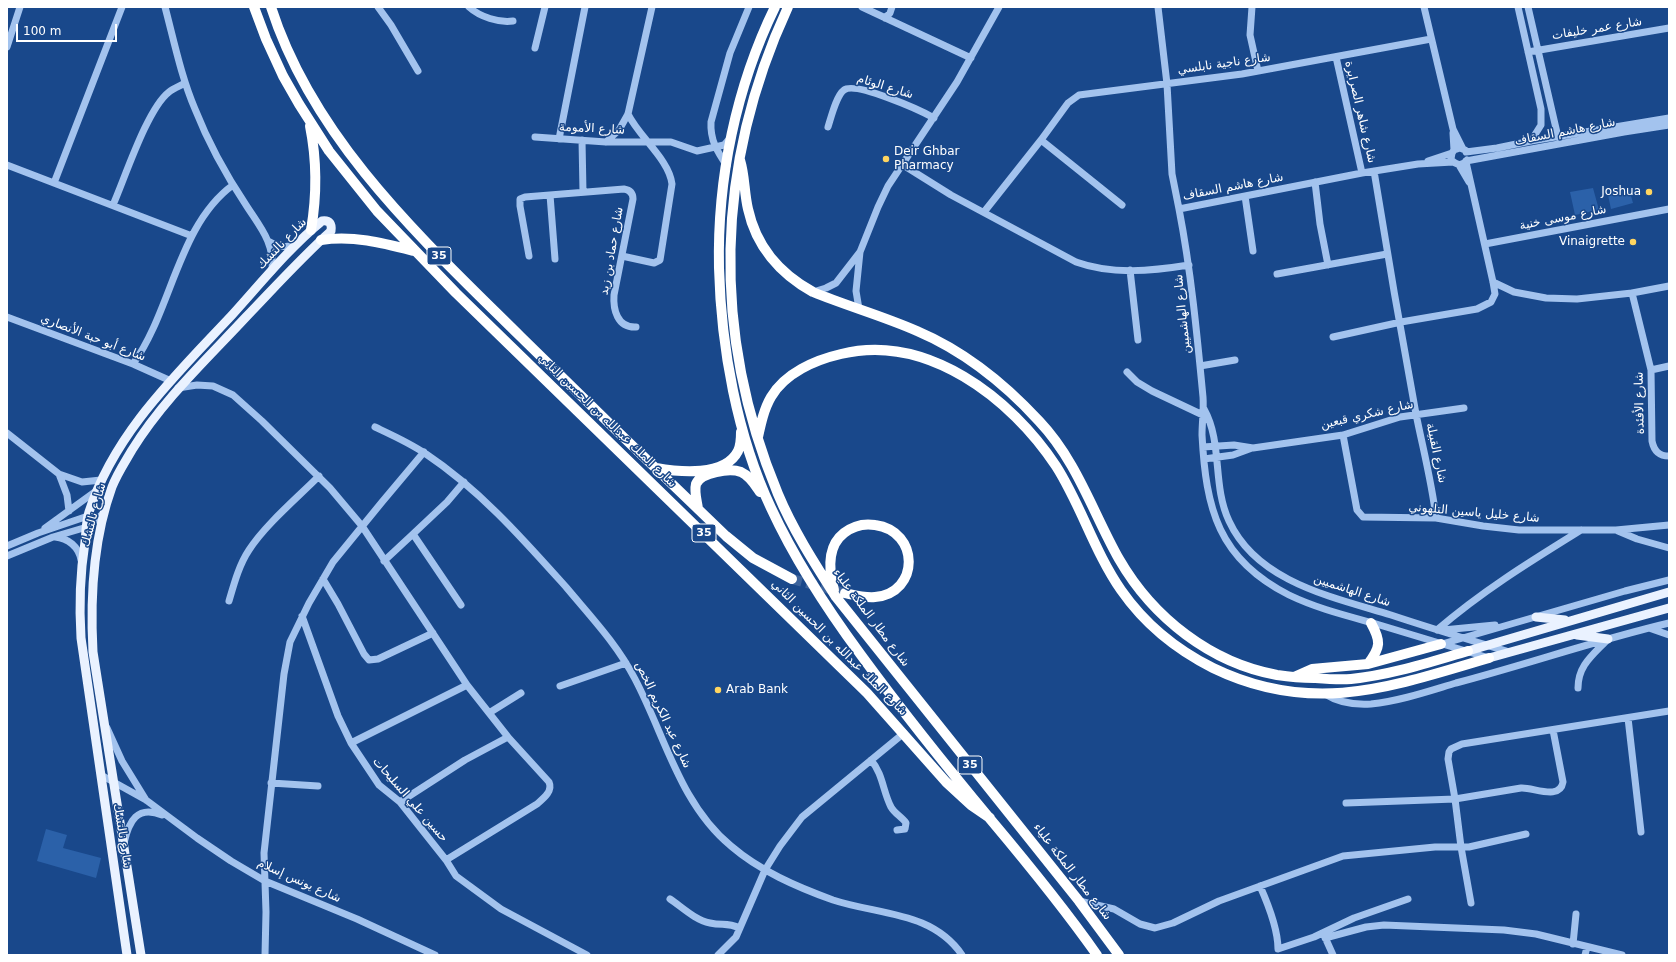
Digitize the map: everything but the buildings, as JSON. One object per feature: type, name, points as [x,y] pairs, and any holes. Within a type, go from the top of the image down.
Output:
[{"type":"highway","name":"شارع الملك عبدالله بن الحسين الثاني","points":[[254,7],[266,39],[283,76],[309,120],[347,176],[376,210],[414,251],[482,318],[867,693],[946,782],[971,805],[990,818]]},
{"type":"highway","name":"شارع الملك عبدالله بن الحسين الثاني","points":[[271,7],[289,55],[304,83],[330,125],[352,157],[427,243],[698,509],[746,553],[792,579]]},
{"type":"highway","points":[[770,508],[742,428],[726,354],[720,293],[719,236],[732,135],[750,69],[774,7]]},
{"type":"highway","name":"شارع مطار الملكة علياء","points":[[788,7],[756,87],[734,185],[731,225],[731,296],[740,368],[758,437],[778,495],[808,552],[1079,901],[1118,955]]},
{"type":"highway","points":[[309,120],[316,175],[311,230]]},
{"type":"highway","points":[[739,159],[745,177],[748,208],[760,241],[767,253],[782,270],[799,284],[813,292],[916,330],[957,351],[992,376],[1041,422],[1064,452],[1083,484],[1118,558],[1141,591],[1166,619],[1202,646],[1227,660],[1251,669],[1276,675],[1342,680],[1388,673],[1468,652]]},
{"type":"highway","points":[[320,240],[338,238],[362,239],[414,251]]},
{"type":"highway","points":[[758,437],[765,410],[776,390],[790,376],[813,363],[847,352],[869,350],[895,352],[937,364],[965,378],[993,397],[1013,415],[1040,445],[1065,482],[1098,550],[1126,596],[1162,634],[1186,652],[1211,667],[1261,686],[1282,690],[1325,694],[1360,692],[1384,688],[1490,658]]},
{"type":"highway","points":[[656,468],[688,472],[707,469],[726,463],[738,451],[742,428]]},
{"type":"highway","points":[[698,509],[696,490],[698,482],[706,475],[730,470],[741,472],[750,478],[770,508]]},
{"type":"highway","name":"35","points":[[770,508],[808,578],[841,627],[884,686],[1053,895],[1097,955]]},
{"type":"highway","name":"35","points":[[872,524],[888,529],[899,536],[906,546],[909,558],[906,576],[898,588],[883,596],[874,598],[840,595],[832,579],[830,562],[834,544],[841,535],[855,526],[872,524]]},
{"type":"highway","points":[[1126,596],[1141,591]]},
{"type":"highway","points":[[1368,664],[1377,652],[1379,644],[1378,636],[1371,623]]},
{"type":"highway","points":[[1294,677],[1312,669],[1368,664],[1441,644]]},
{"type":"main road","name":"شارع نالتشك","points":[[127,955],[81,638],[79,597],[82,562],[87,527],[92,518],[96,491],[114,455],[136,424],[171,381],[296,245],[322,221],[330,222],[332,226],[331,231],[320,240],[178,388],[143,432],[123,465],[112,487],[104,513],[95,559],[92,628],[93,652],[102,717],[124,843],[141,955]]},
{"type":"main road","points":[[1468,652],[1669,592]]},
{"type":"main road","points":[[1490,658],[1669,608]]},
{"type":"main road","points":[[1536,617],[1570,621]]},
{"type":"main road","points":[[1574,634],[1608,639]]},
{"type":"street","points":[[7,46],[20,7]]},
{"type":"street","points":[[54,183],[122,7]]},
{"type":"street","points":[[165,7],[185,83],[195,109],[211,145],[233,185],[268,240],[272,252],[272,271]]},
{"type":"street","points":[[378,7],[418,71]]},
{"type":"street","points":[[535,48],[545,7]]},
{"type":"street","points":[[559,139],[585,7]]},
{"type":"street","points":[[606,142],[619,130],[628,114],[652,7]]},
{"type":"street","points":[[727,166],[714,147],[711,130],[714,109],[730,53],[749,7]]},
{"type":"street","points":[[862,7],[971,58]]},
{"type":"street","points":[[884,18],[890,13],[892,7]]},
{"type":"street","points":[[859,309],[856,291],[860,252],[878,207],[888,186],[934,118],[971,58],[999,7]]},
{"type":"street","points":[[1158,7],[1167,84],[1172,168],[1179,208]]},
{"type":"street","points":[[1252,7],[1250,35],[1258,71]]},
{"type":"street","points":[[1334,337],[1401,322],[1484,307],[1492,302],[1494,298],[1493,282],[1471,186],[1461,163],[1451,156],[1453,152],[1453,129],[1424,7]]},
{"type":"street","points":[[1518,7],[1541,118],[1540,125],[1531,141]]},
{"type":"street","points":[[1528,7],[1558,137]]},
{"type":"street","points":[[471,9],[495,20],[513,21]]},
{"type":"street","name":"شارع عمر خليفات","points":[[1528,52],[1669,28]]},
{"type":"street","name":"شارع ناجية نابلسي","points":[[984,212],[1068,103],[1078,95],[1258,71],[1431,39]]},
{"type":"street","name":"شارع شاهر الصرايرة","points":[[1336,57],[1362,173]]},
{"type":"street","points":[[113,205],[149,120],[160,102],[169,92],[185,83]]},
{"type":"street","name":"شارع الوئام","points":[[828,127],[841,92],[849,87],[859,88],[897,101],[934,118]]},
{"type":"street","points":[[622,256],[654,263],[659,262],[672,184],[671,176],[648,143],[636,129],[628,114]]},
{"type":"street","name":"شارع هاشم السقاف","points":[[1418,164],[1453,152],[1456,148],[1464,150],[1497,148],[1669,118]]},
{"type":"street","name":"شارع هاشم السقاف","points":[[1189,265],[1179,208],[1362,173],[1418,164],[1461,163],[1624,132],[1669,125]]},
{"type":"street","points":[[1453,129],[1468,156],[1461,163]]},
{"type":"street","points":[[714,147],[724,145],[732,135]]},
{"type":"street","name":"شارع الأمومة","points":[[535,137],[606,142],[675,143],[690,150],[697,151],[714,147]]},
{"type":"street","points":[[582,140],[583,192]]},
{"type":"street","points":[[1041,140],[1122,205]]},
{"type":"street","points":[[7,165],[192,236]]},
{"type":"street","points":[[903,165],[931,184],[1076,262],[1098,268],[1130,270],[1160,269],[1189,265]]},
{"type":"street","name":"شارع القبيلة","points":[[1374,171],[1387,254],[1401,322],[1417,414],[1433,488],[1436,518]]},
{"type":"street","points":[[1315,182],[1320,224],[1328,265]]},
{"type":"street","points":[[133,364],[149,340],[192,236],[209,208],[225,191],[233,185]]},
{"type":"street","name":"شارع حماد بن زيد","points":[[529,256],[520,200],[525,197],[624,189],[632,193],[633,200],[614,295],[615,312],[627,326],[636,327]]},
{"type":"street","points":[[550,195],[555,259]]},
{"type":"street","points":[[1245,196],[1253,252]]},
{"type":"street","name":"شارع موسى خنية","points":[[1485,244],[1669,208]]},
{"type":"street","points":[[268,240],[275,245],[286,247],[296,245]]},
{"type":"street","points":[[813,292],[836,283],[860,252]]},
{"type":"street","points":[[1277,274],[1387,254]]},
{"type":"street","name":"شارع الهاشميين","points":[[1189,265],[1205,414],[1203,447],[1208,492],[1215,518],[1228,545],[1258,576],[1289,595],[1319,608],[1490,658]]},
{"type":"street","points":[[1130,270],[1138,340]]},
{"type":"street","points":[[1493,282],[1514,292],[1546,298],[1576,299],[1632,294],[1669,286]]},
{"type":"street","name":"شارع الأفئدة","points":[[1632,294],[1651,370],[1652,441],[1655,451],[1664,456],[1669,456]]},
{"type":"street","name":"شارع أبو حبة الأنصاري","points":[[7,317],[133,364],[171,381]]},
{"type":"street","points":[[1200,366],[1235,360]]},
{"type":"street","points":[[1651,370],[1669,366]]},
{"type":"street","points":[[1127,372],[1137,382],[1152,391],[1205,414]]},
{"type":"street","points":[[178,388],[197,385],[213,386],[233,395],[318,476],[362,526],[467,685],[508,736],[547,778],[551,786],[542,800],[532,808],[446,860]]},
{"type":"street","name":"شارع شكري قبعين","points":[[1204,459],[1233,455],[1252,448],[1343,435],[1383,422],[1417,414],[1464,408]]},
{"type":"street","name":"شارع الهاشميين","points":[[1205,414],[1215,446],[1220,492],[1228,520],[1240,542],[1256,558],[1283,576],[1321,595],[1511,653]]},
{"type":"street","name":"شارع عبد الكريم الخص","points":[[375,426],[424,452],[464,482],[493,508],[522,538],[595,619],[612,641],[626,663],[646,700],[676,770],[697,808],[729,845],[765,870],[835,900],[904,916],[922,922],[950,940],[962,955]]},
{"type":"street","points":[[7,433],[59,474],[82,482],[101,480]]},
{"type":"street","name":"شارع خليل ياسين التلهوني","points":[[1343,435],[1356,504],[1361,516],[1374,518],[1436,518],[1506,529],[1616,530],[1669,525]]},
{"type":"street","name":"شارع شكري قبعين","points":[[1203,447],[1234,445],[1252,448]]},
{"type":"street","points":[[265,955],[266,917],[264,853],[284,674],[290,642],[302,616],[323,579],[340,554],[424,452]]},
{"type":"street","points":[[59,474],[67,495],[69,511]]},
{"type":"street","points":[[229,601],[237,575],[249,549],[262,533],[318,476]]},
{"type":"street","points":[[384,561],[443,506],[464,482]]},
{"type":"street","points":[[38,533],[96,491]]},
{"type":"street","points":[[7,546],[38,533],[92,518],[104,513]]},
{"type":"street","points":[[92,518],[100,530]]},
{"type":"street","points":[[7,556],[53,537],[87,527]]},
{"type":"street","points":[[1438,630],[1487,590],[1517,569],[1581,530]]},
{"type":"street","points":[[1616,530],[1637,539],[1669,548]]},
{"type":"street","points":[[413,534],[461,605]]},
{"type":"street","points":[[53,537],[63,539],[72,544],[79,552],[82,562]]},
{"type":"street","points":[[323,579],[364,654],[369,660],[378,659],[433,633]]},
{"type":"street","points":[[1441,644],[1625,591],[1669,580]]},
{"type":"street","name":"حسين علي السليحات","points":[[302,616],[334,705],[351,743],[379,785],[400,802],[446,860],[456,876],[515,918],[587,955]]},
{"type":"street","points":[[1325,694],[1335,700],[1357,704],[1388,701],[1669,623]]},
{"type":"street","points":[[1438,630],[1509,624]]},
{"type":"street","points":[[1647,628],[1669,635]]},
{"type":"street","points":[[1578,688],[1579,676],[1582,668],[1608,639]]},
{"type":"street","points":[[560,686],[626,663]]},
{"type":"street","points":[[351,743],[467,685]]},
{"type":"street","points":[[489,713],[521,693]]},
{"type":"street","points":[[1471,903],[1448,759],[1451,749],[1462,744],[1669,711]]},
{"type":"street","points":[[102,717],[122,761],[146,800]]},
{"type":"street","points":[[1628,718],[1641,832]]},
{"type":"street","points":[[1346,803],[1455,799],[1521,788],[1550,792],[1559,790],[1563,782],[1553,730]]},
{"type":"street","points":[[718,955],[733,940],[740,928],[765,870],[780,846],[804,815],[904,734]]},
{"type":"street","points":[[400,802],[465,760],[508,736]]},
{"type":"street","points":[[871,760],[879,772],[891,807],[906,823],[905,828],[897,830]]},
{"type":"street","name":"شارع يونس إسلام","points":[[101,775],[146,800],[168,818],[231,861],[265,880],[357,919],[435,955]]},
{"type":"street","points":[[271,783],[318,786]]},
{"type":"street","points":[[124,843],[129,824],[140,814],[150,812],[168,818]]},
{"type":"street","points":[[1079,901],[1114,909],[1140,924],[1155,928],[1173,923],[1219,901],[1335,858],[1350,854],[1435,847],[1469,847],[1526,834]]},
{"type":"street","points":[[1260,886],[1268,905],[1277,935],[1278,952],[1324,935],[1354,918],[1408,899]]},
{"type":"street","points":[[670,899],[703,921],[710,923],[730,924],[740,928]]},
{"type":"street","points":[[1092,919],[1097,904]]},
{"type":"street","points":[[1573,944],[1576,914]]},
{"type":"street","points":[[1324,935],[1366,927],[1395,924],[1504,930],[1536,934],[1622,955]]},
{"type":"street","points":[[1324,935],[1332,955]]},
{"type":"street","points":[[1585,955],[1587,947]]},
{"type":"shaded area","points":[[1593,188],[1599,210],[1575,215],[1570,192]]},
{"type":"shaded area","points":[[1629,189],[1633,203],[1611,209],[1608,195]]},
{"type":"shaded area","points":[[46,829],[67,835],[63,848],[101,858],[96,878],[37,861]]},
{"type":"tunnel","points":[[792,579],[845,593]]},
{"type":"place","name":"Deir Ghbar Pharmacy","points":[[886,159]]},
{"type":"place","name":"Joshua","points":[[1649,192]]},
{"type":"place","name":"Vinaigrette","points":[[1633,242]]},
{"type":"place","name":"Arab Bank","points":[[718,690]]}]
